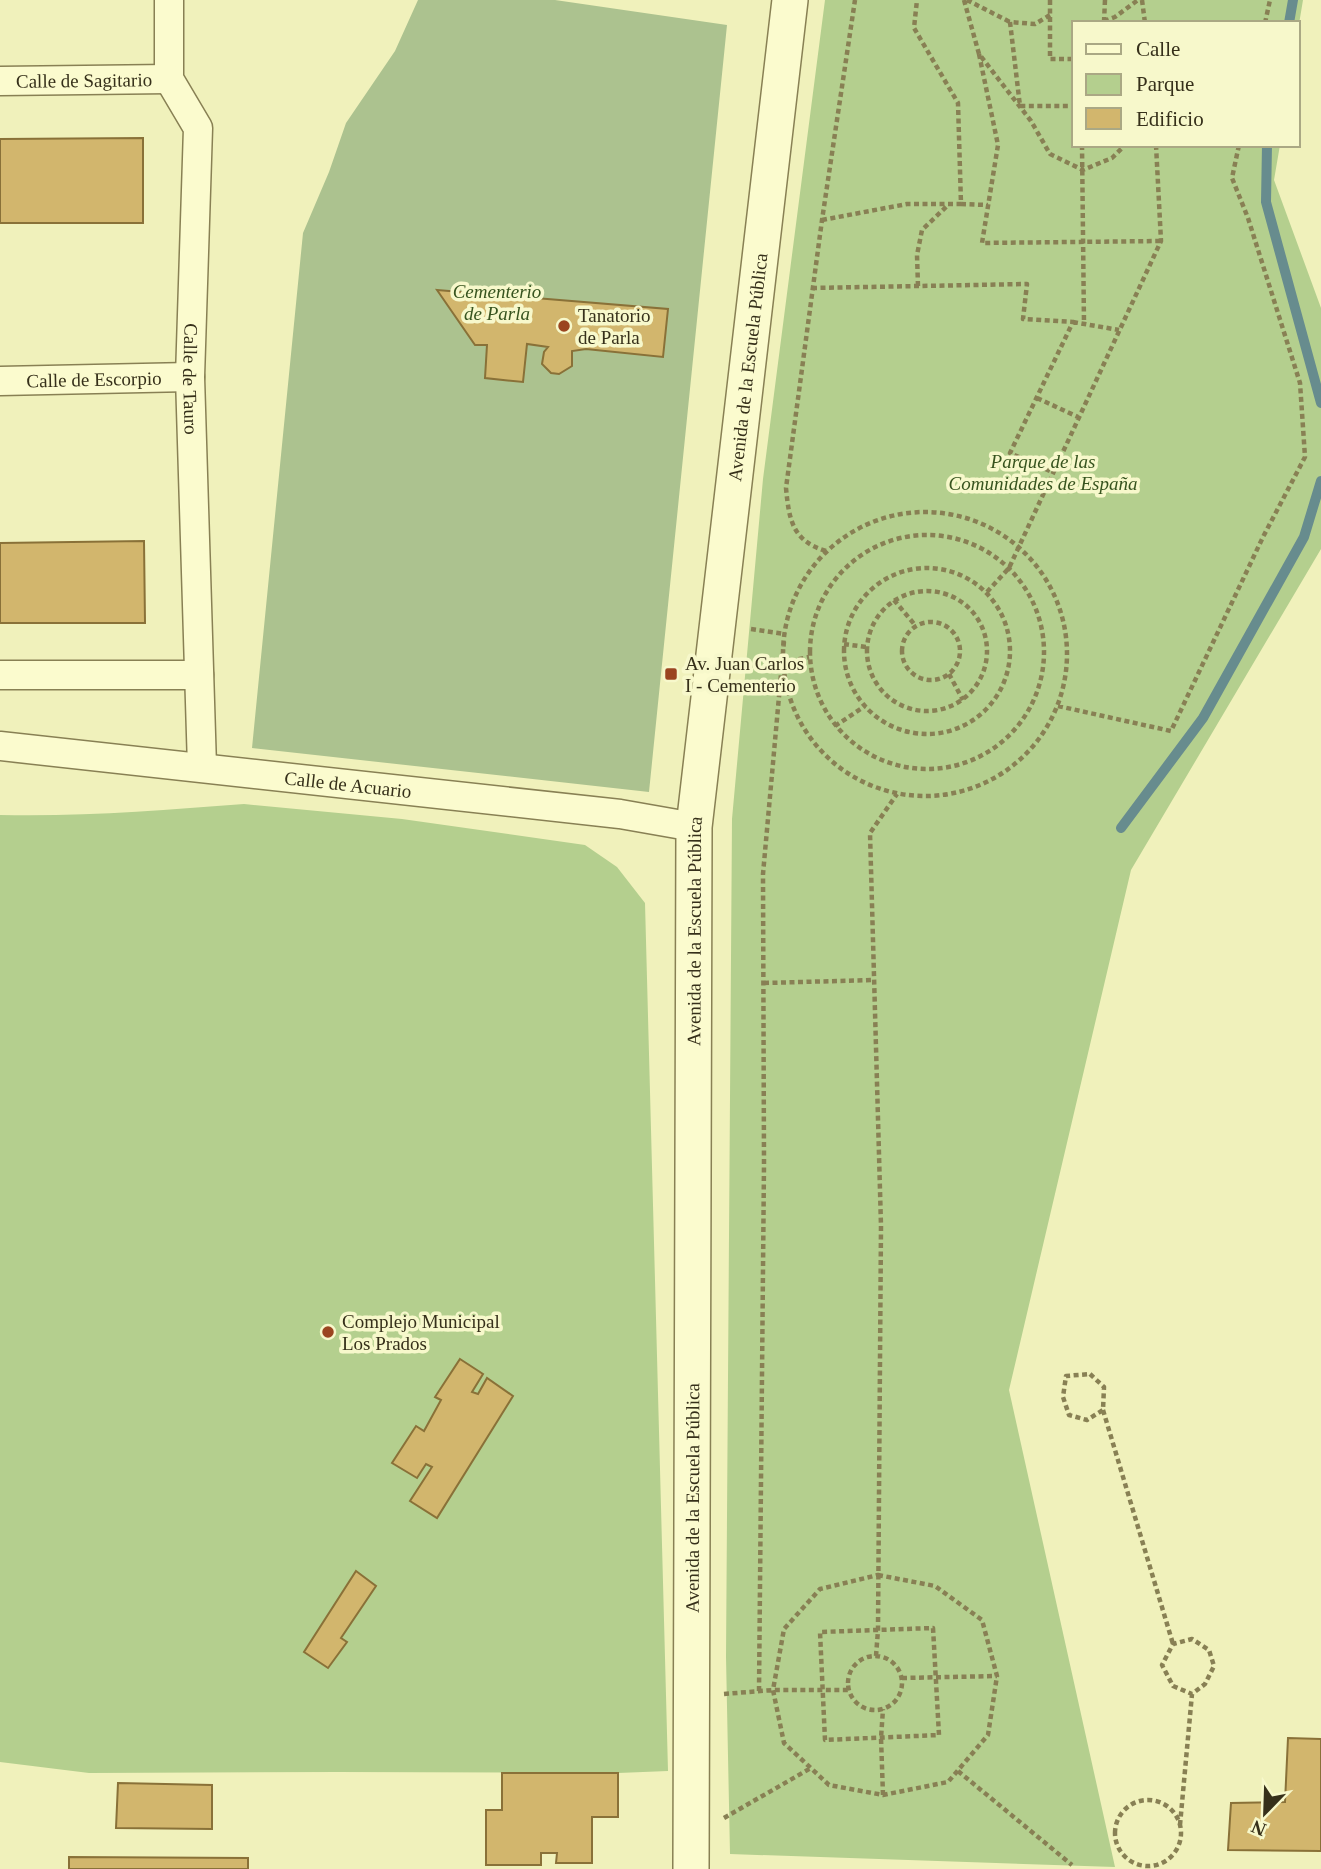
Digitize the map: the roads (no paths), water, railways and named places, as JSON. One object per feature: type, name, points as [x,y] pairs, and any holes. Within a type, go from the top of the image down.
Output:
[{"type":"street","points":[[169,0],[169,79]]},
{"type":"street","name":"Avenida de la Escuela Pública","points":[[691,1869],[694,827],[790,0]]},
{"type":"street","name":"Calle de Sagitario","points":[[0,81],[169,79]]},
{"type":"street","name":"Calle de Tauro","points":[[169,79],[198,128],[190,377],[202,767]]},
{"type":"street","name":"Calle de Escorpio","points":[[0,381],[190,377]]},
{"type":"street","points":[[0,675],[199,675]]},
{"type":"street","name":"Calle de Acuario","points":[[0,746],[620,814],[694,827]]},
{"type":"waterway","points":[[1289,21],[1293,0]]},
{"type":"waterway","points":[[1267,147],[1266,202],[1321,403]]},
{"type":"waterway","points":[[1121,828],[1203,718],[1304,537],[1321,481]]},
{"type":"place","name":"Tanatorio de Parla","points":[[564,326]]},
{"type":"place","name":"Av. Juan Carlos I - Cementerio","points":[[671,674]]},
{"type":"place","name":"Complejo Municipal Los Prados","points":[[328,1332]]},
{"type":"park label","name":"Cementerio de Parla","points":[[497,302]]},
{"type":"park label","name":"Parque de las Comunidades de España","points":[[1043,472]]}]
